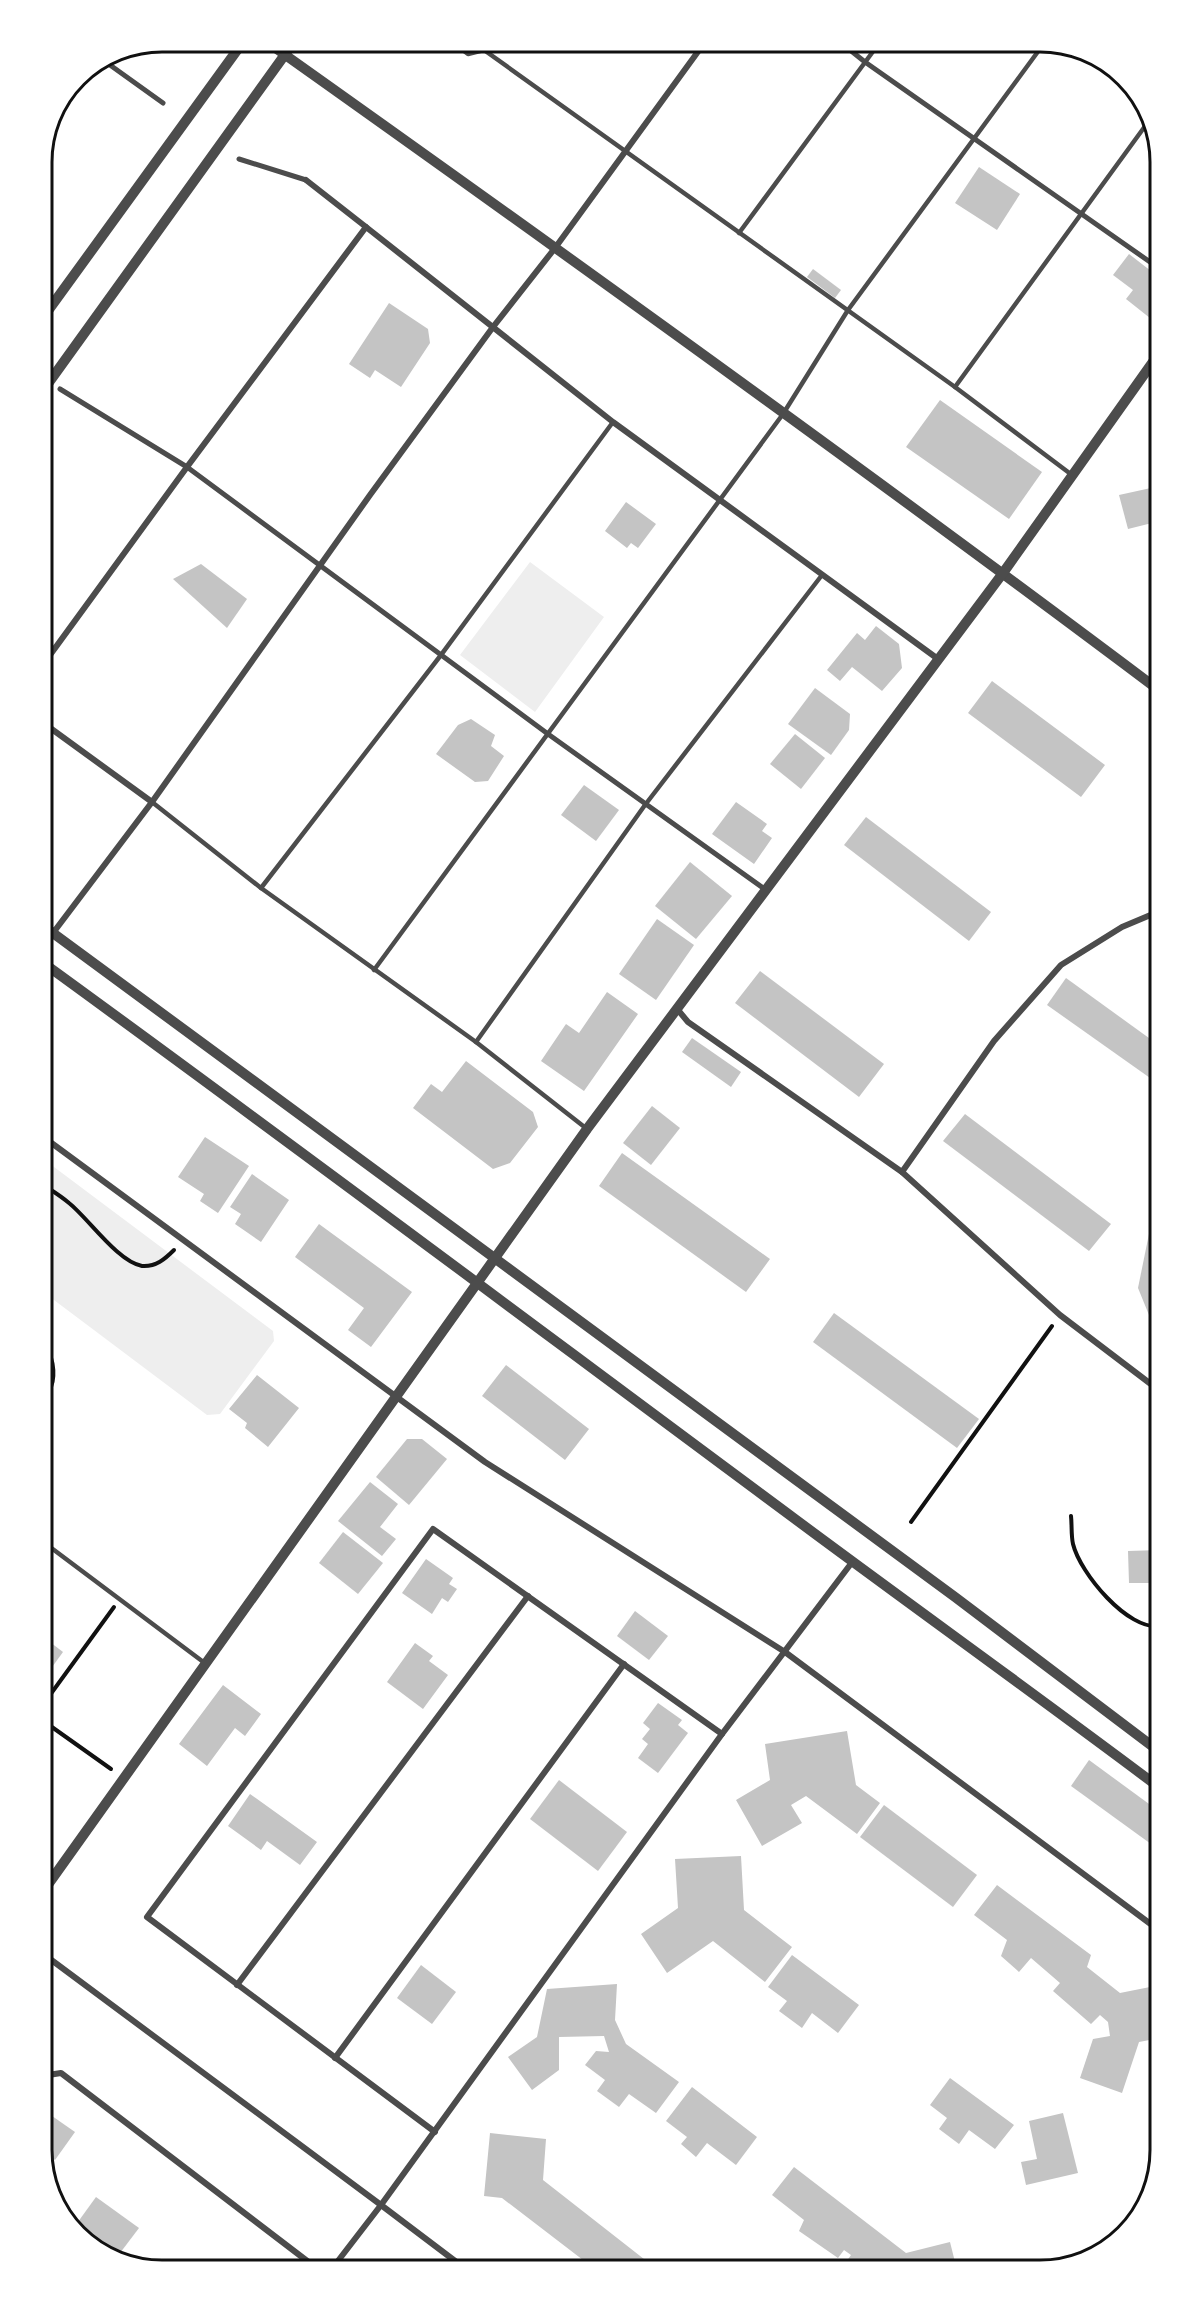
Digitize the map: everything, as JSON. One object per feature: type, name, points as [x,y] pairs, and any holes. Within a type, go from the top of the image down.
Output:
[{"type":"street","points":[[53,304],[236,52]]},
{"type":"street","points":[[281,52],[1003,573],[1150,683]]},
{"type":"street","points":[[53,377],[287,52]]},
{"type":"street","points":[[697,53],[555,248],[493,327],[320,564],[152,802],[54,933],[955,1597],[1150,1744]]},
{"type":"street","points":[[853,53],[1150,262]]},
{"type":"street","points":[[111,65],[163,102]]},
{"type":"street","points":[[239,159],[306,180],[613,422],[938,659]]},
{"type":"street","points":[[53,651],[366,227]]},
{"type":"street","points":[[52,1879],[587,1129],[1003,573],[1150,366]]},
{"type":"street","points":[[60,389],[187,467],[645,805],[766,890]]},
{"type":"street","points":[[53,730],[152,802]]},
{"type":"street","points":[[902,1172],[994,1041],[1061,965],[1122,927],[1150,915]]},
{"type":"street","points":[[53,970],[480,1278],[853,1561],[1028,1688],[1150,1780]]},
{"type":"street","points":[[678,1010],[688,1022],[902,1172],[1060,1315],[1150,1382]]},
{"type":"street","points":[[53,1144],[397,1395],[485,1462],[784,1652],[1150,1924]]},
{"type":"street","points":[[435,2132],[147,1917],[433,1529],[722,1734]]},
{"type":"street","points":[[339,2259],[435,2132],[722,1734],[853,1561]]},
{"type":"street","points":[[237,1985],[528,1596]]},
{"type":"street","points":[[335,2058],[624,1664]]},
{"type":"street","points":[[52,1961],[453,2259]]},
{"type":"street","points":[[52,2074],[62,2073],[306,2259]]},
{"type":"lane","points":[[487,52],[956,387],[1071,475]]},
{"type":"lane","points":[[739,233],[872,53]]},
{"type":"lane","points":[[374,970],[637,609],[783,414],[848,310],[1037,53]]},
{"type":"lane","points":[[956,387],[1144,128]]},
{"type":"lane","points":[[261,888],[441,655],[613,422]]},
{"type":"lane","points":[[476,1042],[645,805],[822,574]]},
{"type":"lane","points":[[152,802],[261,888],[476,1042],[587,1129]]},
{"type":"lane","points":[[52,1549],[206,1664]]},
{"type":"path","points":[[52,1191],[68,1202],[116,1250],[133,1263],[142,1266],[158,1263],[166,1259],[182,1239]]},
{"type":"path","points":[[911,1522],[1060,1315]]},
{"type":"path","points":[[1071,1516],[1073,1544],[1084,1568],[1103,1595],[1142,1625],[1150,1625]]},
{"type":"path","points":[[52,1692],[120,1599]]},
{"type":"path","points":[[52,1727],[124,1778]]},
{"type":"shaded area","points":[[530,562],[604,617],[535,712],[460,655]]},
{"type":"shaded area","points":[[52,1166],[273,1331],[274,1341],[220,1414],[207,1415],[52,1299]]},
{"type":"building","points":[[979,167],[1020,194],[997,230],[955,203]]},
{"type":"building","points":[[1129,254],[1150,270],[1150,318],[1126,299],[1133,290],[1113,275]]},
{"type":"building","points":[[813,269],[841,290],[835,298],[807,277]]},
{"type":"building","points":[[389,303],[428,329],[430,343],[401,387],[375,370],[370,378],[349,364]]},
{"type":"building","points":[[940,400],[1042,472],[1009,519],[906,447]]},
{"type":"building","points":[[1150,488],[1150,524],[1128,529],[1119,495]]},
{"type":"building","points":[[626,502],[656,524],[638,548],[631,543],[627,548],[605,531]]},
{"type":"building","points":[[201,564],[247,599],[227,628],[173,579]]},
{"type":"building","points":[[876,626],[899,644],[902,668],[882,691],[852,667],[840,681],[827,670],[857,633],[865,640]]},
{"type":"building","points":[[992,681],[1105,765],[1081,797],[968,713]]},
{"type":"building","points":[[815,688],[850,714],[849,730],[831,755],[788,724]]},
{"type":"building","points":[[471,719],[495,735],[491,746],[504,756],[488,781],[475,782],[436,754],[458,725]]},
{"type":"building","points":[[795,734],[825,758],[801,789],[770,764]]},
{"type":"building","points":[[584,785],[619,810],[596,841],[561,815]]},
{"type":"building","points":[[736,802],[767,824],[762,831],[772,838],[754,864],[712,834]]},
{"type":"building","points":[[866,817],[991,912],[969,941],[844,845]]},
{"type":"building","points":[[690,862],[732,896],[696,939],[655,906]]},
{"type":"building","points":[[657,919],[694,945],[656,1000],[619,974]]},
{"type":"building","points":[[760,971],[884,1064],[859,1097],[735,1003]]},
{"type":"building","points":[[1066,978],[1150,1039],[1150,1078],[1047,1005]]},
{"type":"building","points":[[607,992],[638,1014],[584,1091],[541,1061],[566,1024],[579,1033]]},
{"type":"building","points":[[692,1038],[741,1072],[731,1087],[682,1052]]},
{"type":"building","points":[[466,1061],[533,1112],[538,1127],[510,1163],[493,1169],[413,1108],[431,1084],[442,1092]]},
{"type":"building","points":[[652,1106],[680,1128],[651,1165],[623,1143]]},
{"type":"building","points":[[965,1114],[1111,1224],[1089,1251],[943,1141]]},
{"type":"building","points":[[205,1137],[249,1166],[218,1213],[200,1201],[204,1194],[178,1177]]},
{"type":"building","points":[[622,1153],[770,1259],[746,1292],[599,1186]]},
{"type":"building","points":[[252,1174],[289,1200],[261,1242],[235,1224],[241,1214],[230,1207]]},
{"type":"building","points":[[319,1224],[412,1292],[371,1347],[348,1330],[364,1308],[295,1257]]},
{"type":"building","points":[[1150,1229],[1150,1318],[1138,1288]]},
{"type":"building","points":[[834,1313],[979,1419],[957,1448],[813,1342]]},
{"type":"building","points":[[506,1365],[589,1429],[565,1460],[482,1396]]},
{"type":"building","points":[[257,1375],[299,1408],[268,1447],[245,1428],[247,1423],[229,1409]]},
{"type":"building","points":[[407,1439],[422,1439],[447,1459],[409,1505],[376,1477]]},
{"type":"building","points":[[370,1482],[398,1504],[380,1527],[396,1539],[382,1556],[338,1521]]},
{"type":"building","points":[[343,1532],[383,1563],[358,1594],[319,1563]]},
{"type":"building","points":[[1150,1550],[1150,1583],[1129,1583],[1128,1551]]},
{"type":"building","points":[[426,1559],[453,1578],[449,1584],[457,1589],[448,1602],[442,1598],[432,1614],[402,1593]]},
{"type":"building","points":[[635,1611],[668,1636],[649,1660],[617,1636]]},
{"type":"building","points":[[415,1643],[433,1656],[429,1661],[448,1675],[423,1709],[387,1682]]},
{"type":"building","points":[[52,1644],[63,1652],[52,1667]]},
{"type":"building","points":[[223,1685],[261,1714],[245,1736],[235,1728],[207,1766],[179,1744]]},
{"type":"building","points":[[658,1703],[682,1720],[678,1725],[688,1733],[658,1773],[638,1758],[648,1744],[642,1739],[650,1729],[643,1723]]},
{"type":"building","points":[[847,1731],[856,1785],[880,1803],[857,1834],[806,1796],[791,1805],[802,1823],[762,1846],[736,1800],[770,1780],[765,1744]]},
{"type":"building","points":[[1089,1760],[1150,1805],[1150,1843],[1071,1786]]},
{"type":"building","points":[[559,1780],[627,1832],[598,1871],[530,1819]]},
{"type":"building","points":[[250,1794],[317,1842],[300,1865],[267,1841],[261,1850],[228,1826]]},
{"type":"building","points":[[884,1805],[977,1875],[953,1907],[860,1837]]},
{"type":"building","points":[[741,1856],[744,1910],[792,1947],[765,1982],[713,1941],[667,1973],[641,1934],[678,1908],[675,1859]]},
{"type":"building","points":[[997,1885],[1091,1955],[1087,1967],[1120,1993],[1150,1987],[1150,2040],[1139,2042],[1122,2093],[1080,2078],[1093,2039],[1110,2036],[1108,2022],[1100,2015],[1091,2024],[1053,1991],[1060,1983],[1031,1958],[1019,1972],[1001,1956],[1007,1940],[974,1915]]},
{"type":"building","points":[[792,1955],[859,2005],[838,2033],[812,2013],[802,2028],[779,2011],[787,2001],[768,1987]]},
{"type":"building","points":[[421,1965],[456,1992],[432,2024],[397,1998]]},
{"type":"building","points":[[617,1984],[615,2020],[626,2044],[679,2082],[656,2113],[629,2094],[619,2107],[597,2091],[605,2080],[585,2065],[596,2051],[609,2052],[604,2036],[559,2037],[559,2070],[532,2090],[508,2057],[537,2037],[547,1989]]},
{"type":"building","points":[[950,2078],[1014,2125],[995,2149],[969,2130],[959,2144],[939,2129],[947,2118],[930,2105]]},
{"type":"building","points":[[692,2087],[757,2137],[736,2165],[707,2143],[696,2157],[681,2144],[687,2137],[666,2121]]},
{"type":"building","points":[[1063,2113],[1078,2173],[1026,2185],[1021,2162],[1037,2159],[1029,2121]]},
{"type":"building","points":[[52,2116],[75,2132],[55,2160],[53,2158],[52,2150]]},
{"type":"building","points":[[490,2133],[546,2139],[543,2180],[645,2260],[582,2259],[502,2198],[484,2196]]},
{"type":"building","points":[[794,2167],[906,2253],[950,2242],[954,2260],[848,2260],[851,2255],[844,2250],[838,2258],[799,2231],[804,2220],[772,2195]]},
{"type":"building","points":[[96,2197],[139,2228],[121,2251],[101,2241],[79,2221]]}]
